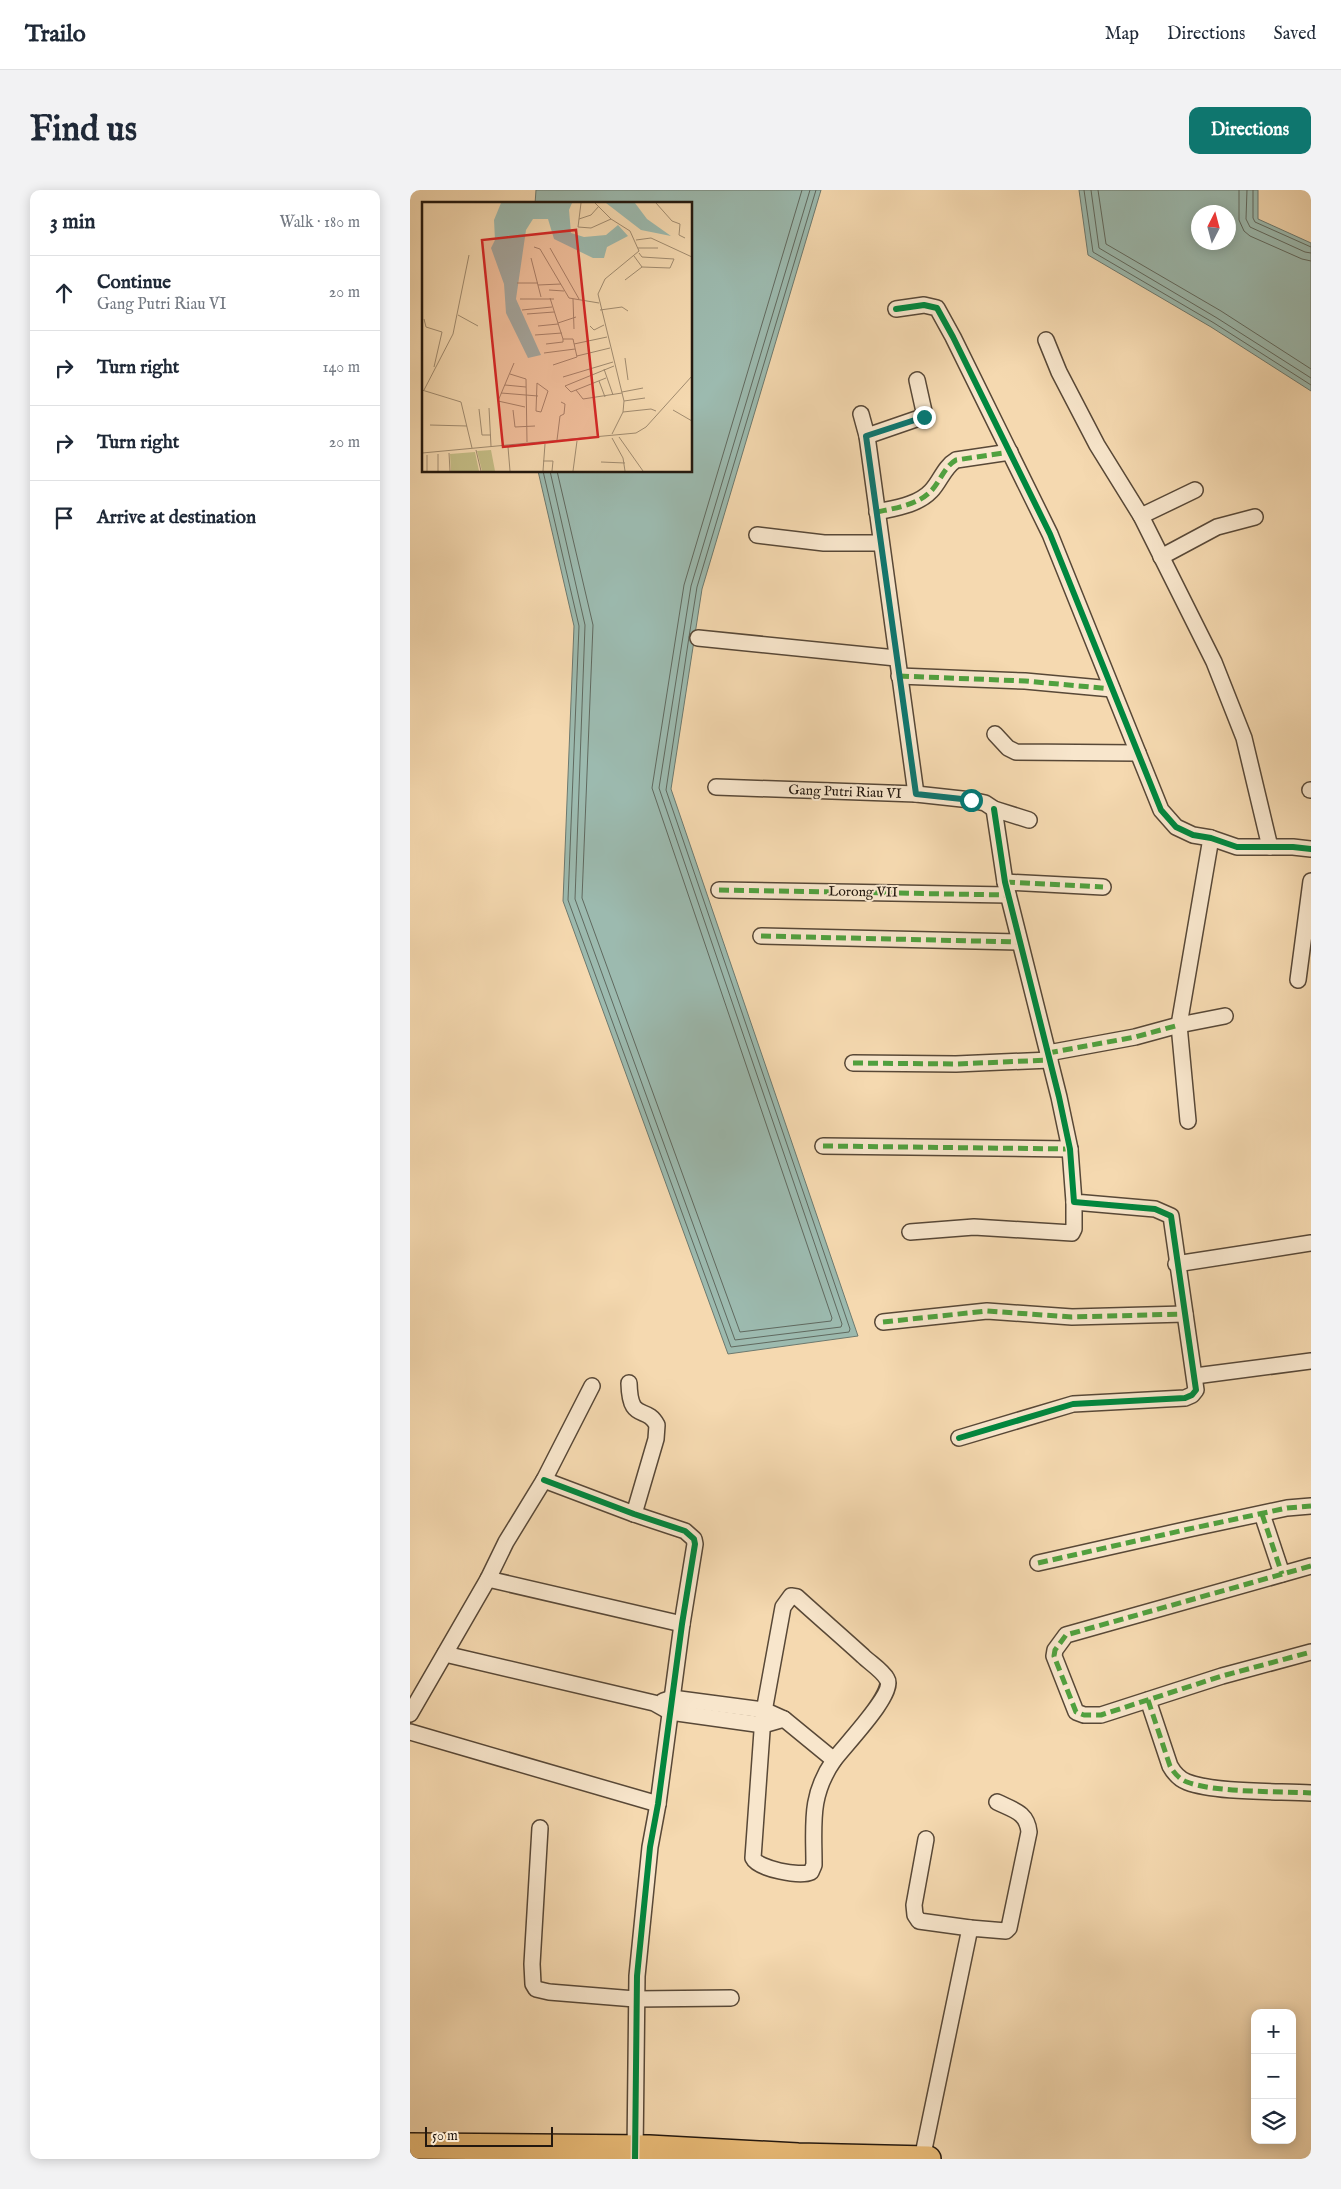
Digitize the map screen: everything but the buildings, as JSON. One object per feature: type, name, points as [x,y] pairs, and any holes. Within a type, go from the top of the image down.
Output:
[{"type":"highway","points":[[410,2146],[928,2159]]},
{"type":"street","points":[[896,309],[924,305],[937,308],[953,337],[1050,534],[1161,810],[1176,828],[1193,835],[1211,838],[1237,847],[1311,850]]},
{"type":"street","points":[[1046,340],[1059,372],[1096,445],[1141,516],[1214,662],[1244,738],[1270,847]]},
{"type":"street","points":[[866,436],[926,416],[917,380]]},
{"type":"street","points":[[861,414],[866,436],[916,794]]},
{"type":"street","points":[[877,512],[903,507],[927,494],[949,465],[956,460],[1010,452]]},
{"type":"street","points":[[1141,516],[1195,490]]},
{"type":"street","points":[[1161,557],[1217,527],[1255,517]]},
{"type":"street","points":[[757,535],[824,543],[881,542]]},
{"type":"street","points":[[698,638],[896,658]]},
{"type":"street","points":[[899,676],[1025,681],[1112,690]]},
{"type":"street","points":[[995,734],[1008,748],[1016,752],[1138,753]]},
{"type":"street","name":"Gang Putri Riau VI","points":[[716,787],[916,794],[985,803],[994,809],[1028,820]]},
{"type":"street","points":[[910,1232],[974,1227],[1072,1232],[1074,1229],[1070,1149],[1049,1056],[1018,942],[1006,888],[994,809]]},
{"type":"street","points":[[1188,1121],[1179,1025],[1211,838]]},
{"type":"street","points":[[1298,980],[1311,881]]},
{"type":"street","name":"Lorong VII","points":[[719,890],[1103,887]]},
{"type":"street","points":[[761,936],[1018,942]]},
{"type":"street","points":[[853,1063],[956,1064],[1049,1056],[1225,1016]]},
{"type":"street","points":[[823,1146],[1070,1149]]},
{"type":"street","points":[[959,1438],[1073,1404],[1184,1398],[1192,1395],[1196,1390],[1176,1264],[1172,1222],[1168,1213],[1156,1209],[1074,1202]]},
{"type":"street","points":[[1176,1264],[1311,1243]]},
{"type":"street","points":[[883,1322],[987,1311],[1072,1317],[1185,1314]]},
{"type":"street","points":[[1195,1376],[1311,1361]]},
{"type":"street","points":[[629,1383],[631,1405],[639,1413],[652,1418],[657,1425],[656,1439],[634,1514]]},
{"type":"street","points":[[410,1714],[488,1579],[506,1542],[544,1480],[592,1386]]},
{"type":"street","points":[[544,1480],[685,1531],[694,1539],[693,1558],[682,1624],[658,1804],[650,1847],[635,2000],[635,2153]]},
{"type":"street","points":[[1038,1563],[1262,1514],[1311,1506]]},
{"type":"street","points":[[1262,1514],[1282,1574]]},
{"type":"street","points":[[1311,1566],[1066,1636],[1059,1641],[1054,1650],[1054,1656],[1076,1712],[1084,1715],[1101,1715],[1222,1676],[1311,1652]]},
{"type":"street","points":[[488,1579],[682,1624]]},
{"type":"street","points":[[791,1596],[797,1597],[888,1680],[887,1692],[834,1760],[814,1802],[814,1866],[811,1872],[803,1874],[760,1866],[753,1858],[753,1842],[763,1718],[783,1607],[791,1596]]},
{"type":"street","points":[[445,1654],[654,1703],[784,1720],[834,1760]]},
{"type":"street","points":[[1148,1700],[1170,1766],[1186,1781],[1205,1786],[1243,1790],[1311,1793]]},
{"type":"street","points":[[410,1732],[658,1804]]},
{"type":"street","points":[[926,1839],[914,1905],[915,1915],[919,1921],[970,1928],[1006,1930],[1009,1928],[1013,1914],[1029,1832],[1028,1824],[1022,1815],[997,1802]]},
{"type":"street","points":[[540,1828],[532,1964],[533,1984],[536,1989],[549,1992],[635,2000],[732,1998]]},
{"type":"street","points":[[922,2159],[970,1928]]},
{"type":"water","points":[[536,190],[821,190],[702,589],[671,789],[858,1336],[728,1354],[563,901],[574,626],[538,472],[692,472],[692,202],[535,202]]},
{"type":"water","points":[[1079,190],[1258,190],[1258,219],[1311,243],[1311,391],[1211,327],[1088,255]]},
{"type":"marked path","points":[[877,512],[920,500],[926,496],[948,467],[956,460],[1010,452]]},
{"type":"marked path","points":[[899,676],[1025,681],[1112,689]]},
{"type":"marked path","points":[[1005,882],[1103,887]]},
{"type":"marked path","points":[[719,890],[1008,895]]},
{"type":"marked path","points":[[761,936],[1019,942]]},
{"type":"marked path","points":[[1048,1053],[1135,1037],[1179,1025]]},
{"type":"marked path","points":[[853,1063],[956,1064],[1050,1060]]},
{"type":"marked path","points":[[823,1146],[1070,1149]]},
{"type":"marked path","points":[[883,1322],[987,1311],[1072,1317],[1185,1314]]},
{"type":"marked path","points":[[1038,1563],[1287,1508],[1311,1506]]},
{"type":"marked path","points":[[1262,1514],[1282,1574]]},
{"type":"marked path","points":[[1311,1566],[1066,1635],[1055,1650],[1054,1656],[1076,1712],[1084,1715],[1101,1715],[1222,1676],[1311,1652]]},
{"type":"marked path","points":[[1148,1700],[1170,1766],[1177,1776],[1184,1781],[1199,1786],[1230,1790],[1311,1793]]},
{"type":"cycle path","points":[[896,309],[924,305],[937,308],[953,337],[1050,534],[1161,810],[1176,827],[1193,835],[1211,838],[1237,847],[1293,847],[1311,849]]},
{"type":"cycle path","points":[[959,1438],[1073,1404],[1185,1398],[1192,1395],[1196,1390],[1171,1216],[1155,1209],[1074,1202],[1070,1149],[1059,1097],[1005,882],[994,809]]},
{"type":"cycle path","points":[[544,1480],[685,1531],[694,1539],[695,1544],[682,1624],[658,1804],[650,1847],[637,1976],[635,2159]]},
{"type":"route","points":[[924,417],[866,436],[916,794],[971,800]]}]
